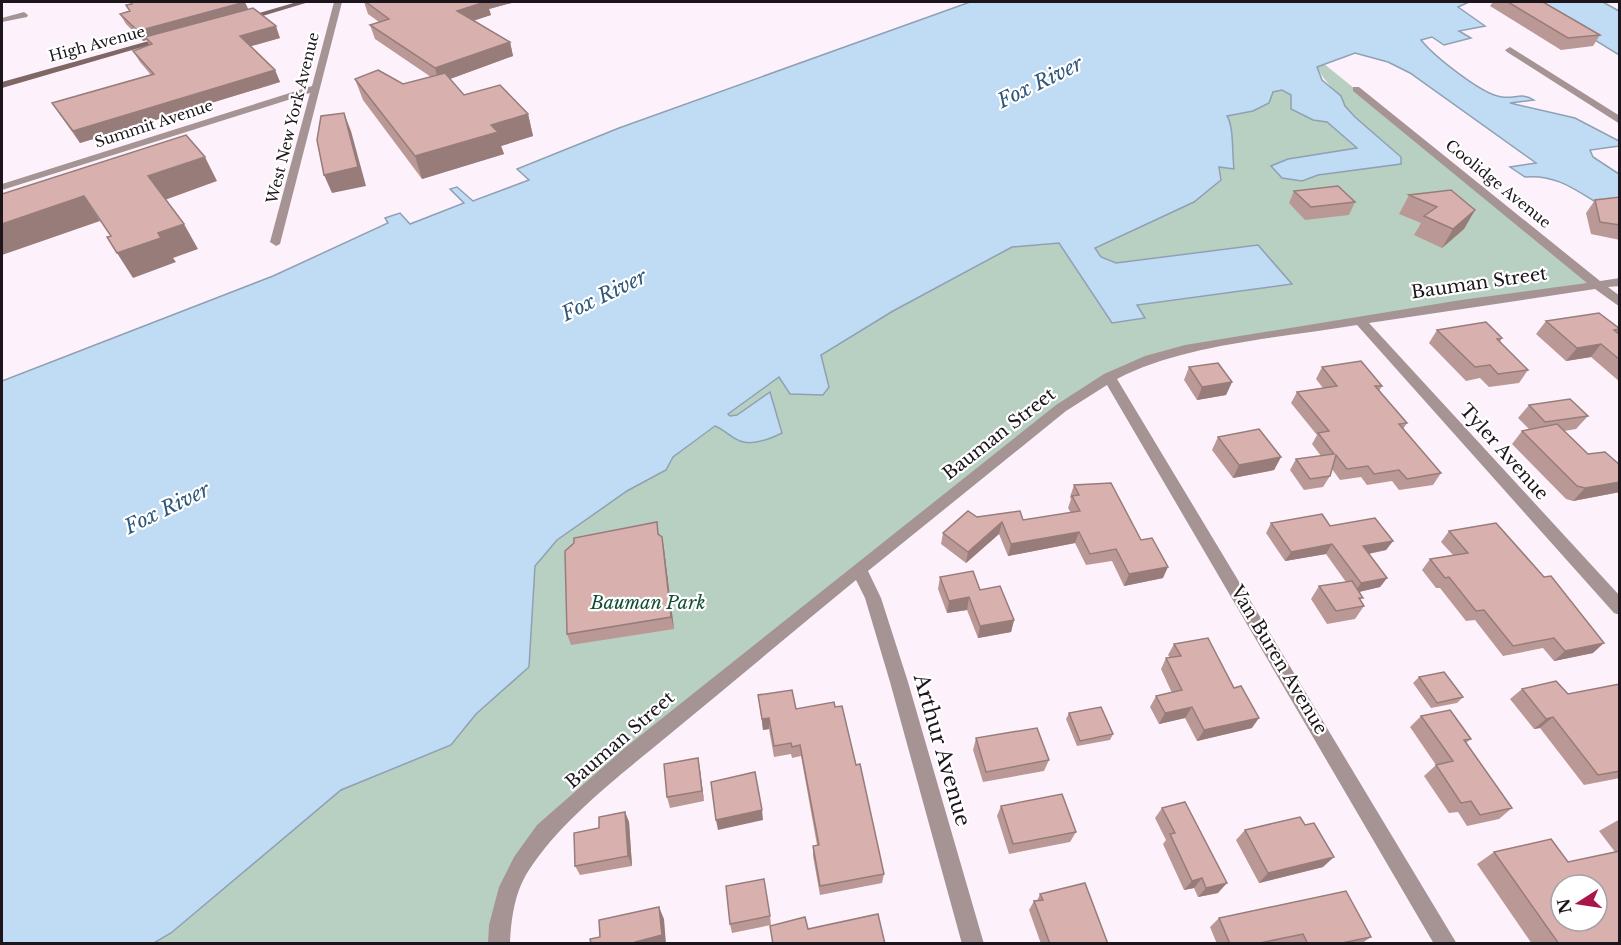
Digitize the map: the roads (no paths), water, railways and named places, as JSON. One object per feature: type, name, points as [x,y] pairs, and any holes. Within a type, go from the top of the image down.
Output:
[{"type":"main road","points":[[236,20],[305,2]]},
{"type":"main road","name":"High Avenue","points":[[2,85],[179,36]]},
{"type":"street","name":"West New York Avenue","points":[[276,242],[338,2]]},
{"type":"street","points":[[2,20],[24,15]]},
{"type":"street","points":[[1510,50],[1620,121]]},
{"type":"street","name":"Summit Avenue","points":[[2,187],[315,88]]},
{"type":"street","name":"Coolidge Avenue","points":[[1356,88],[1620,303]]},
{"type":"street","name":"Bauman Street","points":[[499,944],[500,925],[509,887],[521,864],[544,832],[633,753],[816,603],[1061,408],[1109,377],[1148,358],[1185,349],[1620,282]]},
{"type":"street","name":"Tyler Avenue","points":[[1360,321],[1620,608]]},
{"type":"street","name":"Van Buren Avenue","points":[[1109,377],[1446,944]]},
{"type":"street","name":"Arthur Avenue","points":[[860,570],[873,598],[899,682],[973,944]]},
{"type":"water","name":"Fox River","points":[[970,2],[1469,2],[1458,7],[1485,26],[1459,31],[1471,38],[1444,45],[1432,37],[1421,40],[1447,64],[1493,95],[1530,98],[1534,100],[1510,103],[1575,118],[1619,141],[1619,146],[1590,150],[1593,157],[1619,174],[1620,201],[1602,206],[1565,184],[1546,178],[1525,177],[1510,167],[1536,163],[1410,73],[1388,62],[1355,53],[1317,67],[1322,80],[1341,96],[1345,106],[1355,117],[1401,157],[1401,164],[1318,175],[1302,181],[1282,178],[1271,166],[1288,159],[1357,148],[1327,122],[1313,120],[1291,109],[1291,95],[1282,90],[1273,92],[1269,103],[1253,111],[1227,116],[1232,133],[1234,169],[1219,167],[1221,180],[1194,202],[1095,248],[1101,257],[1116,263],[1258,245],[1292,284],[1137,305],[1145,318],[1112,323],[1059,243],[1012,247],[893,311],[821,355],[829,387],[823,395],[790,394],[779,377],[728,414],[737,415],[770,392],[782,433],[750,443],[737,440],[715,426],[673,457],[666,470],[627,491],[557,540],[535,566],[529,667],[476,714],[451,745],[341,790],[171,933],[154,943],[2,944],[2,381],[273,276],[388,223],[385,218],[400,213],[410,224],[464,203],[450,189],[457,187],[473,201],[529,180],[517,169],[619,128]]},
{"type":"water","points":[[1533,2],[1603,2],[1619,11],[1619,55]]},
{"type":"park label","name":"Bauman Park","points":[[648,603]]}]
